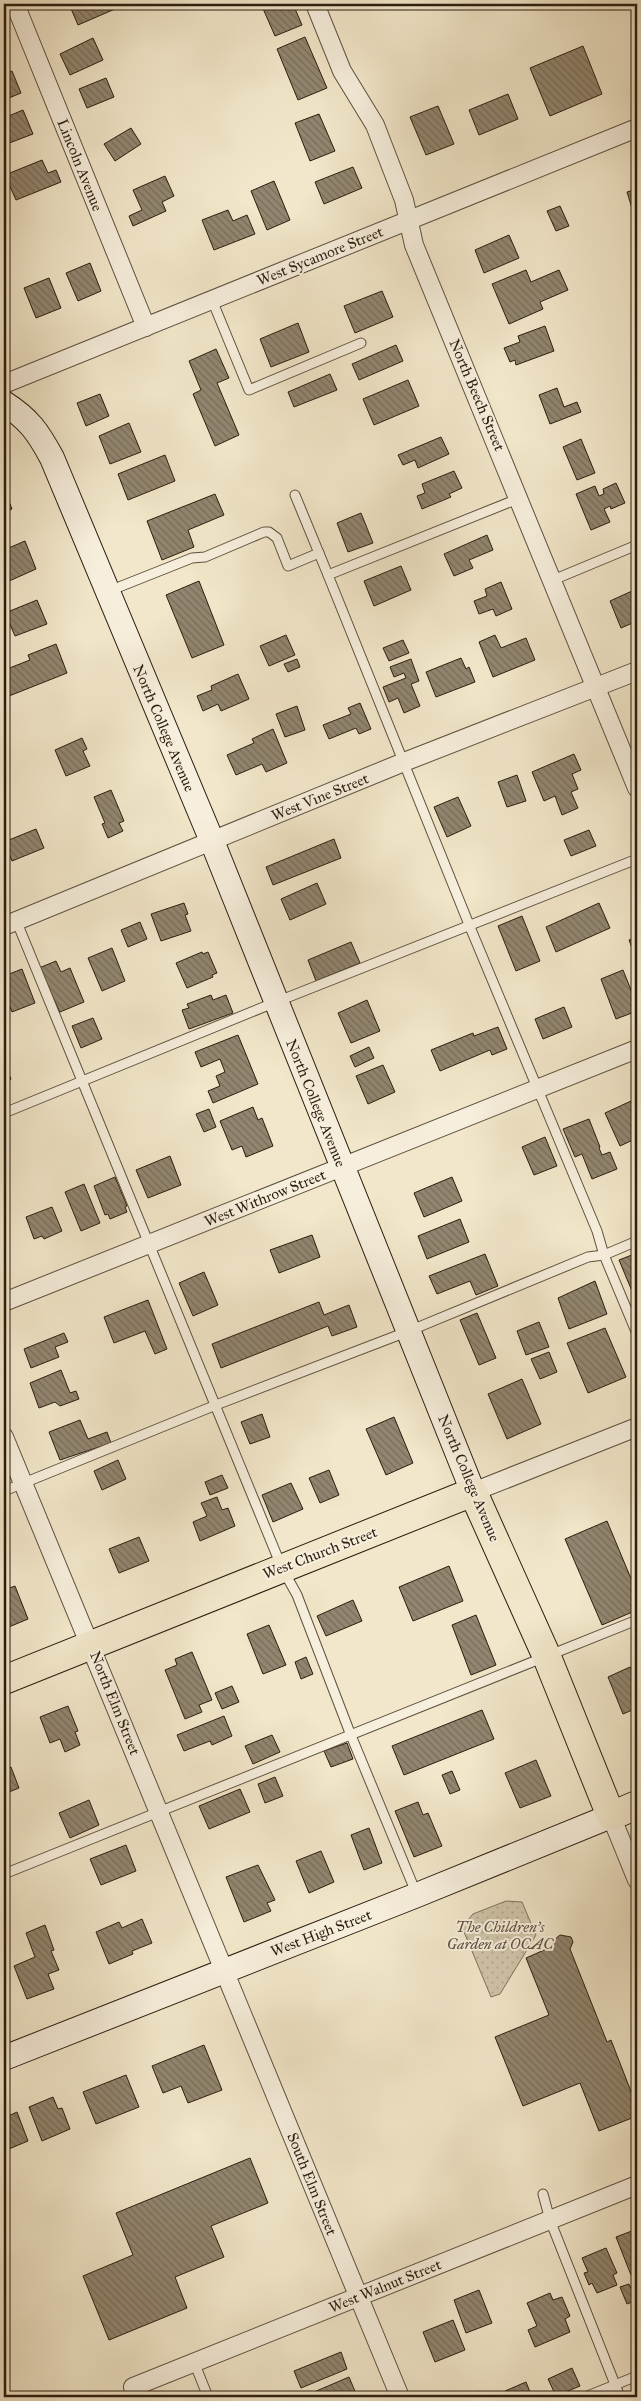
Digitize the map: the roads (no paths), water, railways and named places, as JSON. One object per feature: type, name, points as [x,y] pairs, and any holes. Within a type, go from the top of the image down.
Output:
[{"type":"highway","name":"West Church Street","points":[[4,1680],[473,1492]]},
{"type":"highway","name":"North College Avenue","points":[[473,1492],[547,1657],[611,1816]]},
{"type":"highway","name":"West High Street","points":[[611,1816],[637,1805]]},
{"type":"street","name":"Lincoln Avenue","points":[[15,4],[146,326]]},
{"type":"street","name":"North Beech Street","points":[[315,4],[342,71],[375,125],[404,200],[414,245],[520,498],[637,788]]},
{"type":"street","name":"West Sycamore Street","points":[[4,384],[637,128]]},
{"type":"street","name":"North College Avenue","points":[[4,403],[23,415],[38,432],[52,458],[212,841],[341,1167],[473,1492]]},
{"type":"street","name":"West Vine Street","points":[[10,923],[404,762],[637,671]]},
{"type":"street","name":"West Withrow Street","points":[[4,1302],[637,1049]]},
{"type":"street","name":"West Church Street","points":[[473,1492],[637,1426]]},
{"type":"street","name":"North Elm Street","points":[[4,1437],[160,1811],[224,1970]]},
{"type":"street","points":[[611,1816],[637,1880]]},
{"type":"street","name":"West High Street","points":[[4,2058],[417,1895],[611,1816]]},
{"type":"street","name":"South Elm Street","points":[[224,1970],[400,2397]]},
{"type":"street","name":"West Walnut Street","points":[[133,2387],[637,2185]]},
{"type":"lane","points":[[212,300],[248,390],[361,343]]},
{"type":"lane","points":[[295,495],[470,927],[597,1231],[604,1255],[637,1334]]},
{"type":"lane","points":[[328,575],[520,498]]},
{"type":"lane","points":[[107,592],[192,558],[205,557],[264,532],[269,532],[277,538],[288,566],[319,553]]},
{"type":"lane","points":[[553,580],[637,545]]},
{"type":"lane","points":[[4,1113],[276,1002],[470,927],[637,859]]},
{"type":"lane","points":[[10,923],[83,1081],[282,1568],[297,1595],[350,1733],[417,1895]]},
{"type":"lane","points":[[4,1491],[216,1405],[409,1331],[588,1257],[604,1255],[637,1241]]},
{"type":"lane","points":[[4,1874],[350,1733],[637,1620]]},
{"type":"lane","points":[[542,2194],[550,2220],[620,2397]]},
{"type":"lane","points":[[194,2362],[208,2397]]},
{"type":"lane","points":[[586,2397],[637,2376]]},
{"type":"park label","name":"The Children’s Garden at OCAC","points":[[500,1936]]}]
